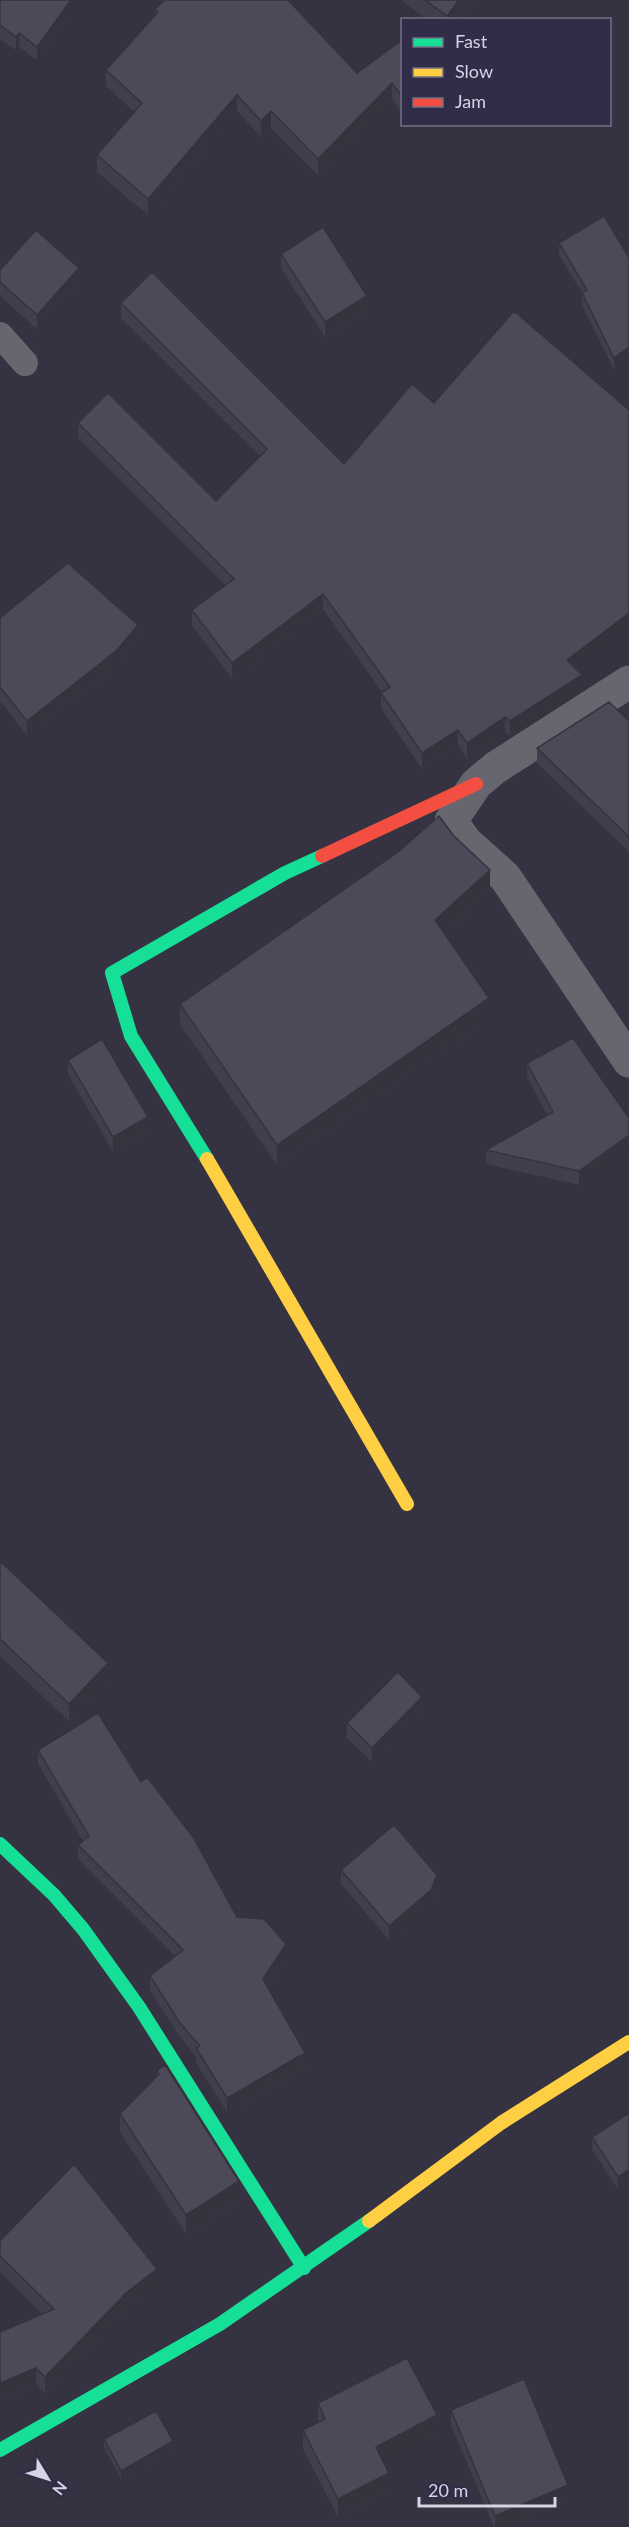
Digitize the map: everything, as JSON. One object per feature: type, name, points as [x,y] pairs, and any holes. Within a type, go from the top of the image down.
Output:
[{"type":"street","points":[[407,1504],[230,1197],[131,1036],[112,973],[285,873],[476,784],[495,768],[629,682]]},
{"type":"street","points":[[476,784],[451,822],[466,842],[505,877],[629,1061]]},
{"type":"street","points":[[0,1844],[54,1895],[89,1937],[139,2007],[304,2268]]},
{"type":"street","points":[[0,2450],[220,2324],[304,2268],[501,2123],[629,2042]]},
{"type":"lane","points":[[0,335],[25,363]]},
{"type":"building","points":[[0,0],[71,0],[37,47],[19,33],[16,37],[0,25]]},
{"type":"building","points":[[165,0],[288,0],[357,73],[401,41],[401,93],[392,83],[318,159],[271,111],[261,121],[237,95],[148,199],[97,155],[142,103],[106,70],[158,12],[155,9]]},
{"type":"building","points":[[425,0],[459,0],[447,16]]},
{"type":"building","points":[[604,216],[629,258],[629,347],[614,358],[582,293],[587,290],[559,243]]},
{"type":"building","points":[[323,227],[367,296],[325,322],[281,254]]},
{"type":"building","points":[[36,230],[79,268],[37,315],[0,282],[0,270]]},
{"type":"building","points":[[152,272],[344,464],[412,384],[434,403],[514,311],[629,410],[629,613],[567,660],[582,675],[510,721],[505,717],[467,743],[458,730],[422,753],[381,693],[390,687],[323,594],[232,663],[192,610],[234,579],[78,423],[108,393],[216,501],[267,449],[121,303]]},
{"type":"building","points":[[68,563],[138,625],[116,651],[27,721],[0,687],[0,618]]},
{"type":"building","points":[[609,702],[629,721],[629,838],[537,748]]},
{"type":"building","points":[[439,816],[453,835],[490,870],[435,920],[489,998],[277,1145],[180,1004],[398,852]]},
{"type":"building","points":[[573,1038],[629,1118],[629,1135],[579,1171],[486,1150],[553,1112],[527,1063]]},
{"type":"building","points":[[102,1039],[148,1117],[113,1137],[68,1060]]},
{"type":"building","points":[[0,1561],[108,1663],[69,1704],[0,1639]]},
{"type":"building","points":[[398,1672],[422,1697],[372,1748],[347,1723]]},
{"type":"building","points":[[98,1713],[141,1782],[147,1777],[193,1837],[237,1917],[264,1919],[286,1944],[263,1979],[305,2053],[227,2098],[196,2048],[200,2046],[180,2023],[150,1976],[183,1950],[78,1845],[89,1836],[38,1750]]},
{"type":"building","points":[[394,1825],[437,1875],[431,1890],[389,1926],[341,1870]]},
{"type":"building","points":[[165,2065],[239,2181],[186,2215],[120,2114],[159,2074],[157,2070]]},
{"type":"building","points":[[629,2113],[629,2170],[618,2177],[592,2137]]},
{"type":"building","points":[[74,2164],[157,2269],[126,2293],[45,2377],[36,2368],[0,2383],[0,2332],[54,2309],[0,2256],[0,2241]]},
{"type":"building","points":[[407,2358],[437,2415],[376,2447],[389,2473],[338,2499],[303,2430],[325,2419],[318,2403]]},
{"type":"building","points":[[524,2379],[568,2485],[495,2516],[451,2410]]},
{"type":"building","points":[[156,2411],[173,2441],[121,2471],[104,2439]]},
{"type":"traffic: fast","points":[[207,1159],[131,1036],[112,973],[285,873],[322,856]]},
{"type":"traffic: fast","points":[[0,1844],[54,1895],[83,1929],[139,2007],[304,2268]]},
{"type":"traffic: fast","points":[[0,2450],[220,2324],[369,2221]]},
{"type":"traffic: slow","points":[[207,1159],[407,1504]]},
{"type":"traffic: slow","points":[[369,2221],[501,2123],[629,2042]]},
{"type":"traffic: jam","points":[[322,856],[476,784]]}]
